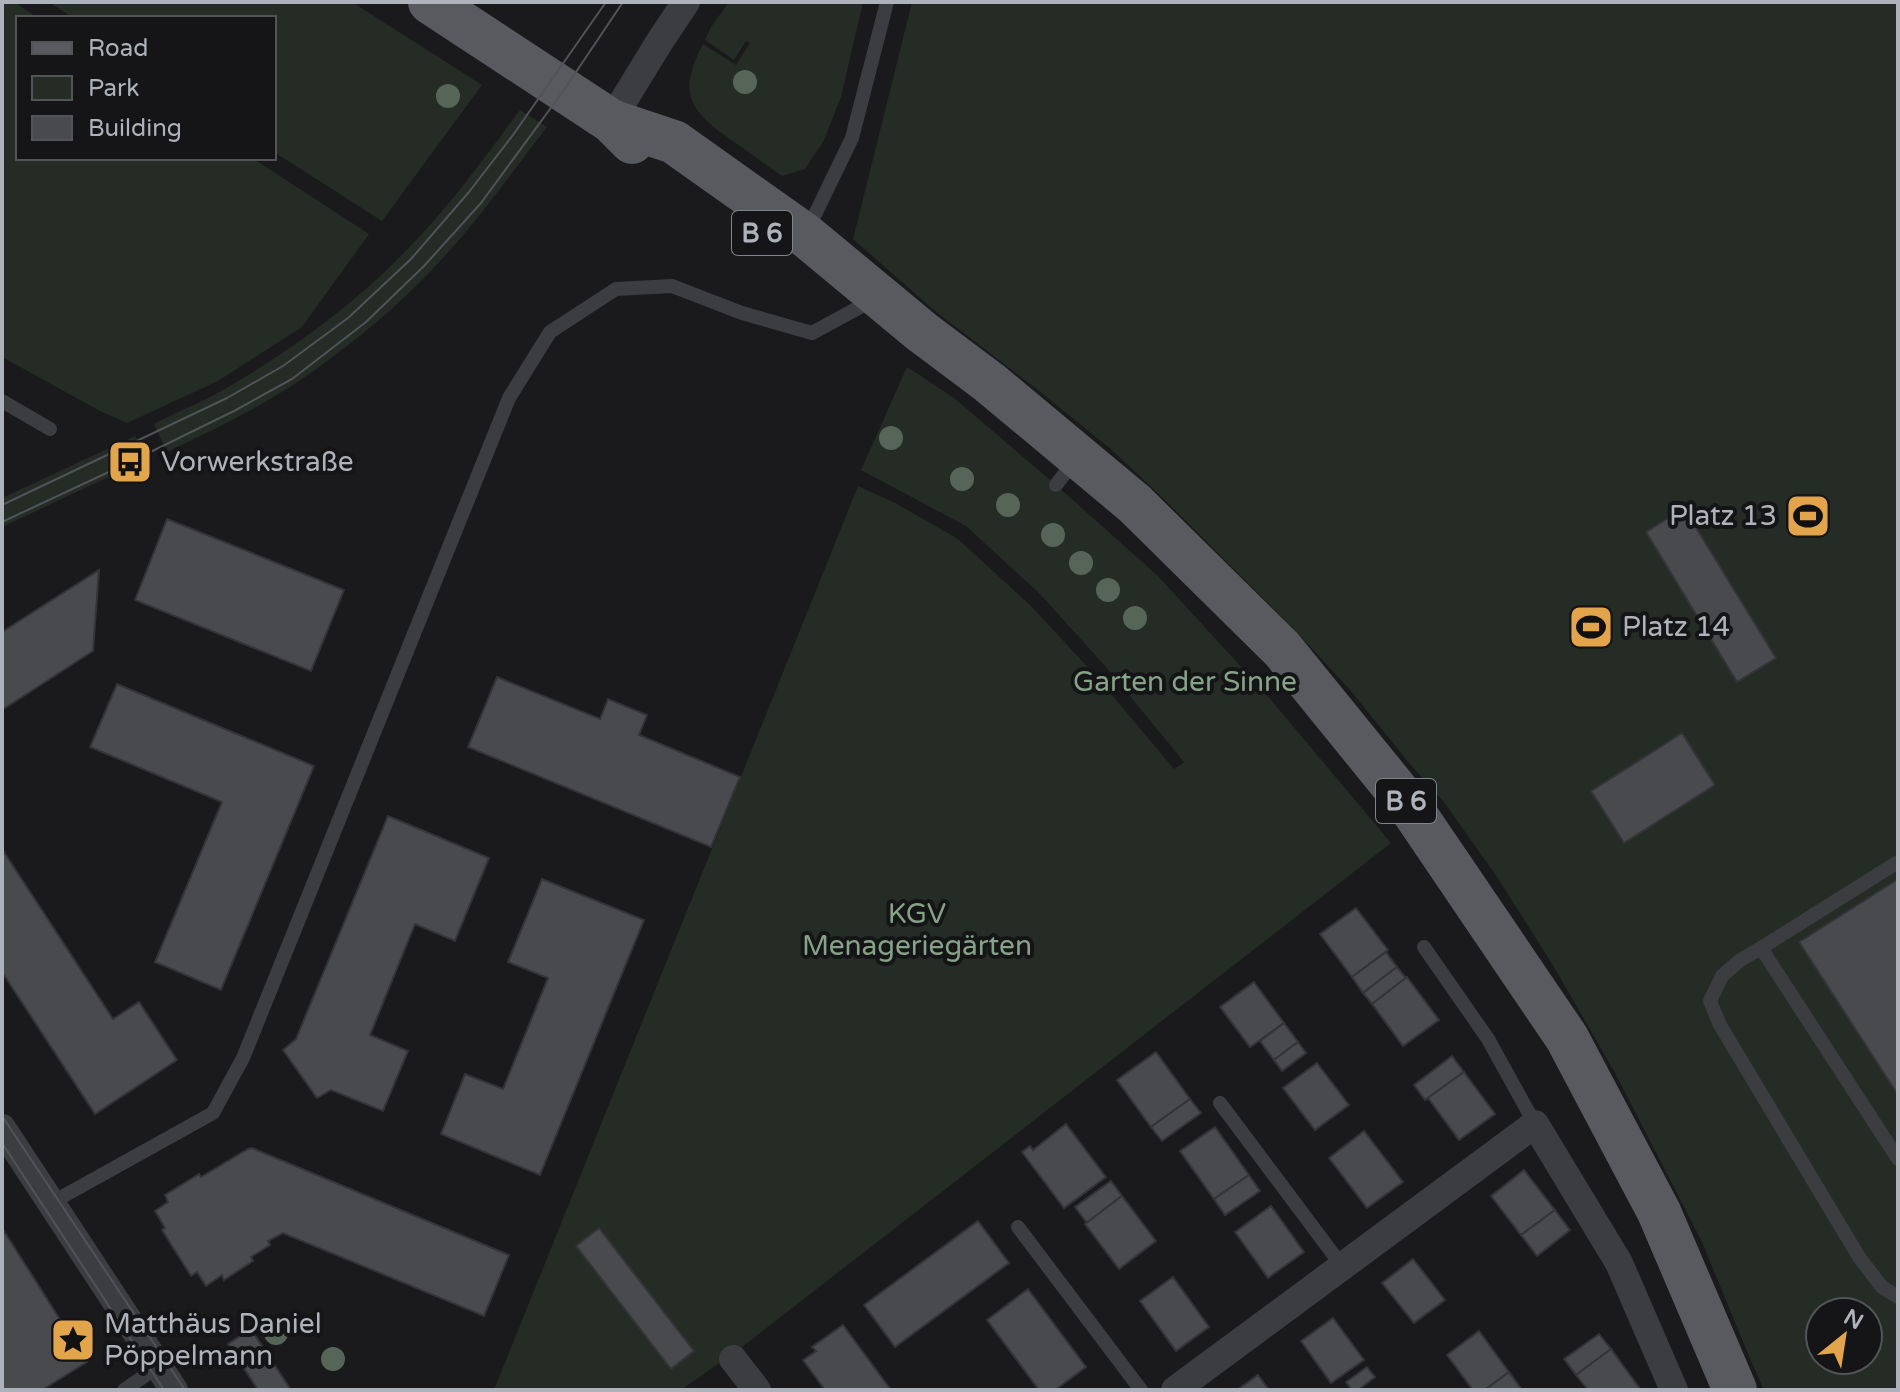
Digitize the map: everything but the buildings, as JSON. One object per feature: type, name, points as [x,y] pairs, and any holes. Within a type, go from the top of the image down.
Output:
[{"type":"main road","name":"B 6","points":[[430,2],[611,121],[657,167],[922,332]]},
{"type":"main road","name":"B 6","points":[[611,121],[674,142],[805,235],[922,332],[990,383],[1067,471],[1135,504],[1282,649],[1411,808],[1567,1038],[1659,1212],[1735,1390]]},
{"type":"street","points":[[611,121],[680,10]]},
{"type":"street","points":[[1175,1390],[1535,1124],[1619,1263],[1674,1390]]},
{"type":"street","points":[[2,1128],[174,1390]]},
{"type":"street","points":[[733,1359],[757,1390]]},
{"type":"lane","points":[[805,235],[852,138],[887,2]]},
{"type":"lane","points":[[51,1203],[213,1113],[243,1058],[509,398],[550,332],[616,289],[672,286],[742,313],[812,333],[871,301]]},
{"type":"lane","points":[[2,401],[50,429]]},
{"type":"lane","points":[[1898,862],[1739,961],[1722,976],[1710,1001],[1720,1025],[1859,1257],[1882,1287],[1898,1297]]},
{"type":"lane","points":[[1424,947],[1488,1039],[1535,1124]]},
{"type":"lane","points":[[1761,948],[1898,1159]]},
{"type":"lane","points":[[1220,1103],[1342,1266]]},
{"type":"lane","points":[[1018,1227],[1141,1390]]},
{"type":"lane","points":[[124,1390],[159,1366]]},
{"type":"green space","points":[[2,2],[14,2],[35,16],[16,16],[16,160],[255,160],[369,234],[302,327],[218,381],[127,423],[2,357]]},
{"type":"green space","points":[[49,2],[352,2],[482,85],[382,221],[276,153],[276,16],[70,16]]},
{"type":"green space","points":[[729,2],[863,2],[841,97],[824,140],[805,169],[782,176],[716,129],[696,109],[691,99],[691,75],[703,44],[736,65],[750,43],[746,41],[734,60],[705,40]]},
{"type":"green space","points":[[912,2],[1898,2],[1898,1390],[1764,1390],[1702,1242],[1614,1071],[1554,967],[1499,880],[1444,802],[1351,691],[1292,627],[1165,500],[1113,451],[935,311],[853,239]]},
{"type":"green space","points":[[520,110],[547,127],[470,227],[405,297],[360,336],[296,383],[249,411],[167,452],[154,424],[251,373],[351,302],[431,224]]},
{"type":"green space","name":"KGV Menageriegärten","points":[[907,367],[954,398],[1158,576],[1266,694],[1391,843],[742,1347],[681,1390],[494,1390],[858,486],[958,539],[1031,606],[1096,676],[1174,769],[1184,762],[1106,667],[1040,594],[966,526],[861,470]]},
{"type":"green space","points":[[135,436],[145,460],[2,527],[2,498]]},
{"type":"tram line","points":[[2,505],[227,398],[283,366],[348,318],[411,259],[469,192],[606,2]]},
{"type":"tram line","points":[[2,522],[234,411],[292,379],[366,322],[424,266],[481,203],[564,90],[623,2]]},
{"type":"tram line","points":[[2,1116],[185,1390]]},
{"type":"tram line","points":[[2,1143],[164,1390]]},
{"type":"place","name":"Vorwerkstraße","points":[[130,462]]},
{"type":"place","name":"Platz 13","points":[[1808,516]]},
{"type":"place","name":"Platz 14","points":[[1591,627]]},
{"type":"place","name":"Matthäus Daniel Pöppelmann","points":[[73,1340]]},
{"type":"park label","name":"Garten der Sinne","points":[[1185,682]]}]
